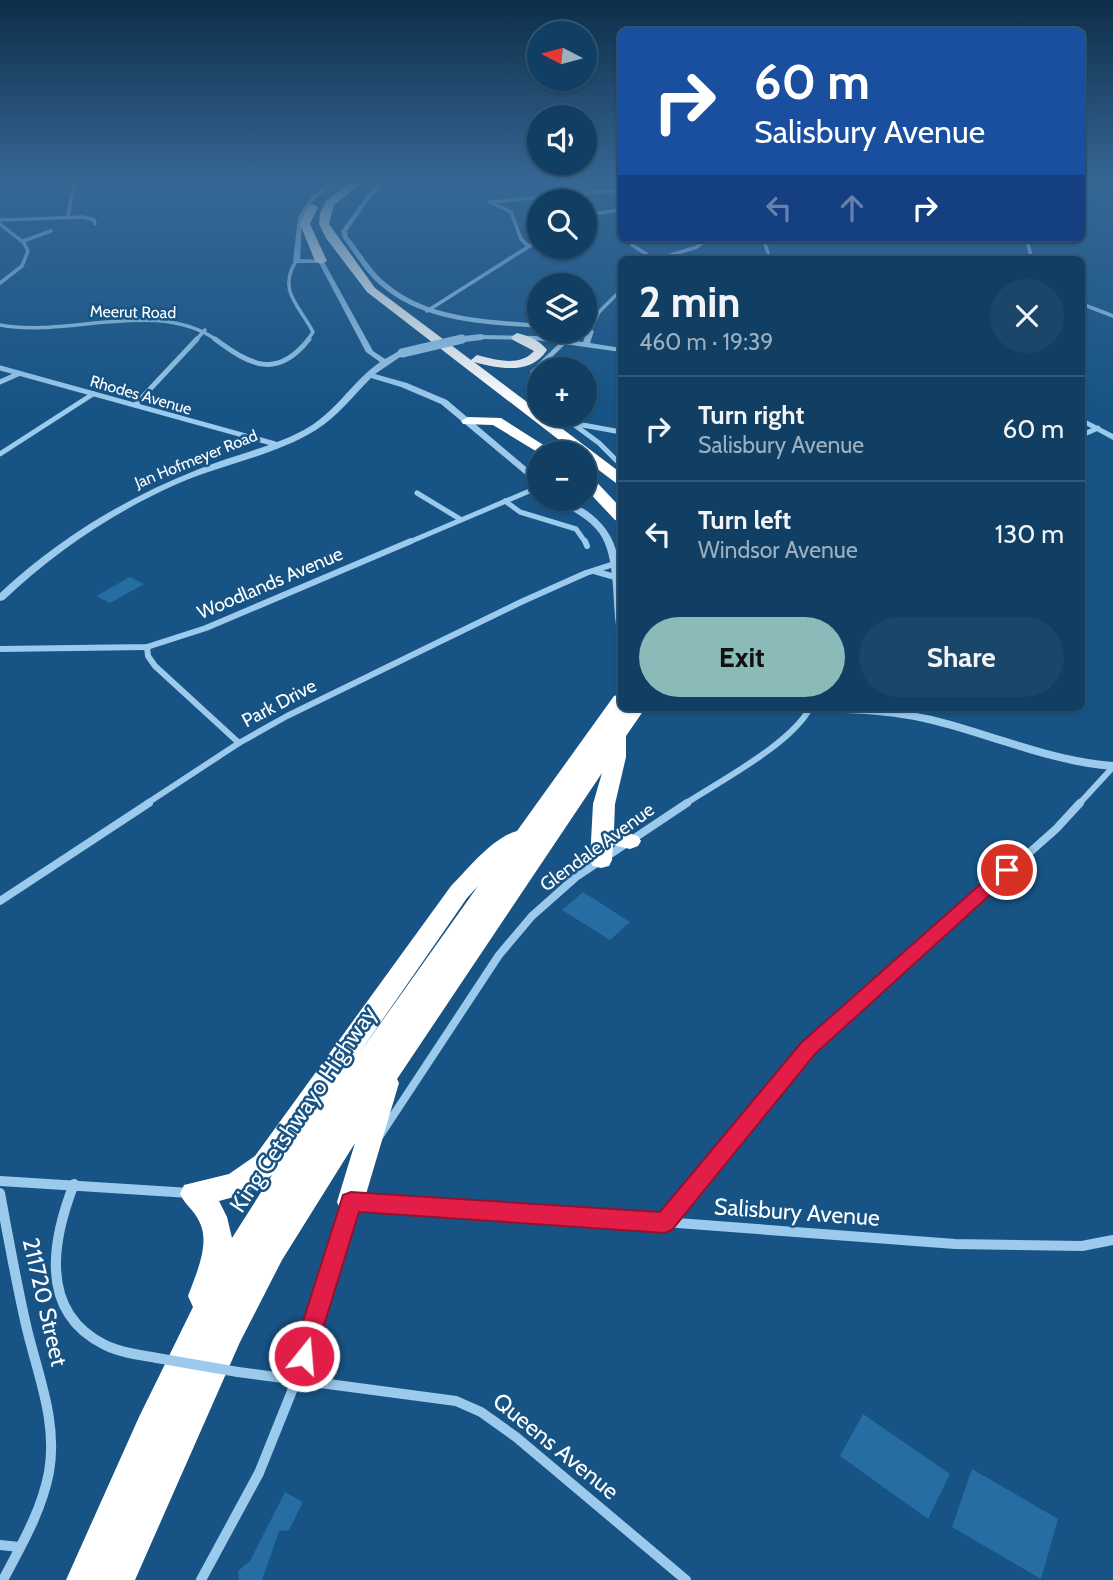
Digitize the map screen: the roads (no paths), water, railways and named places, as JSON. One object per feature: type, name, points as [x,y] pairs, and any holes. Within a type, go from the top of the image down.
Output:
[{"type":"highway","points":[[319,257],[321,261]]},
{"type":"highway","points":[[330,257],[357,293],[556,441]]},
{"type":"highway","points":[[346,257],[368,285],[388,304],[618,478]]},
{"type":"highway","points":[[368,285],[527,391]]},
{"type":"highway","points":[[516,337],[534,343],[541,353]]},
{"type":"highway","points":[[477,359],[515,364],[531,360],[557,343]]},
{"type":"highway","points":[[468,421],[500,423],[529,441]]},
{"type":"highway","points":[[597,474],[618,492]]},
{"type":"highway","points":[[597,491],[618,514]]},
{"type":"highway","name":"King Cetshwayo Highway","points":[[84,1580],[184,1359],[223,1281],[253,1231],[291,1171],[537,824],[618,704]]},
{"type":"highway","points":[[117,1580],[252,1283],[317,1176],[633,711]]},
{"type":"highway","points":[[601,860],[604,804],[619,733]]},
{"type":"highway","points":[[194,1194],[236,1185],[265,1165],[459,892],[485,865],[537,824]]},
{"type":"highway","points":[[602,831],[609,837],[630,841]]},
{"type":"highway","points":[[351,1202],[391,1066]]},
{"type":"highway","points":[[72,1580],[202,1299],[212,1270],[218,1228],[210,1208],[194,1194]]},
{"type":"street","points":[[0,283],[19,269],[27,257]]},
{"type":"street","points":[[205,330],[240,358],[263,365],[283,362],[309,339],[313,331],[295,301],[287,279],[296,257]]},
{"type":"street","points":[[362,257],[386,286],[427,311],[451,317],[527,325]]},
{"type":"street","points":[[427,311],[511,257]]},
{"type":"street","points":[[296,261],[321,261],[370,352],[383,361],[449,340],[481,337],[527,338]]},
{"type":"street","points":[[597,315],[618,293]]},
{"type":"street","points":[[1085,305],[1113,316]]},
{"type":"street","name":"Meerut Road","points":[[0,325],[19,327],[128,321],[181,324],[205,330],[135,405]]},
{"type":"street","points":[[366,343],[399,354]]},
{"type":"street","points":[[366,343],[369,375],[436,398],[468,421],[527,474]]},
{"type":"street","points":[[546,357],[558,343]]},
{"type":"street","points":[[566,343],[618,350]]},
{"type":"street","name":"Jan Hofmeyer Road","points":[[0,597],[54,551],[119,510],[201,471],[319,425],[383,361]]},
{"type":"street","name":"Rhodes Avenue","points":[[0,368],[275,444]]},
{"type":"street","points":[[0,382],[20,373]]},
{"type":"street","points":[[0,454],[93,394]]},
{"type":"street","points":[[1085,422],[1113,437]]},
{"type":"street","points":[[577,427],[618,462]]},
{"type":"street","points":[[591,427],[618,432]]},
{"type":"street","points":[[1085,434],[1098,428]]},
{"type":"street","name":"Woodlands Avenue","points":[[0,649],[147,647],[206,628],[527,491]]},
{"type":"street","points":[[417,493],[460,519]]},
{"type":"street","points":[[505,501],[520,512],[579,531],[587,546]]},
{"type":"street","points":[[579,511],[606,534],[614,564],[618,601]]},
{"type":"street","name":"Park Drive","points":[[0,901],[239,743],[331,694],[510,607],[614,564]]},
{"type":"street","points":[[594,570],[615,577]]},
{"type":"street","points":[[147,647],[148,656],[155,666],[239,743]]},
{"type":"street","name":"Glendale Avenue","points":[[368,1151],[389,1126],[499,955],[546,902],[601,860],[774,745],[803,721],[808,711]]},
{"type":"street","points":[[884,711],[1069,760],[1113,766]]},
{"type":"street","points":[[665,1222],[808,1049],[1056,829],[1113,766]]},
{"type":"street","points":[[0,1181],[194,1194]]},
{"type":"street","name":"Queens Avenue","points":[[74,1184],[56,1239],[53,1261],[58,1291],[77,1323],[91,1337],[125,1352],[157,1358],[296,1381],[470,1405],[526,1445],[686,1580]]},
{"type":"street","name":"211720 Street","points":[[0,1193],[26,1325],[42,1379],[49,1420],[49,1471],[37,1509],[3,1580]]},
{"type":"street","points":[[201,1580],[259,1473],[296,1381],[351,1202]]},
{"type":"street","name":"Salisbury Avenue","points":[[351,1202],[955,1244],[1082,1246],[1113,1240]]},
{"type":"street","points":[[0,1545],[19,1547]]}]
